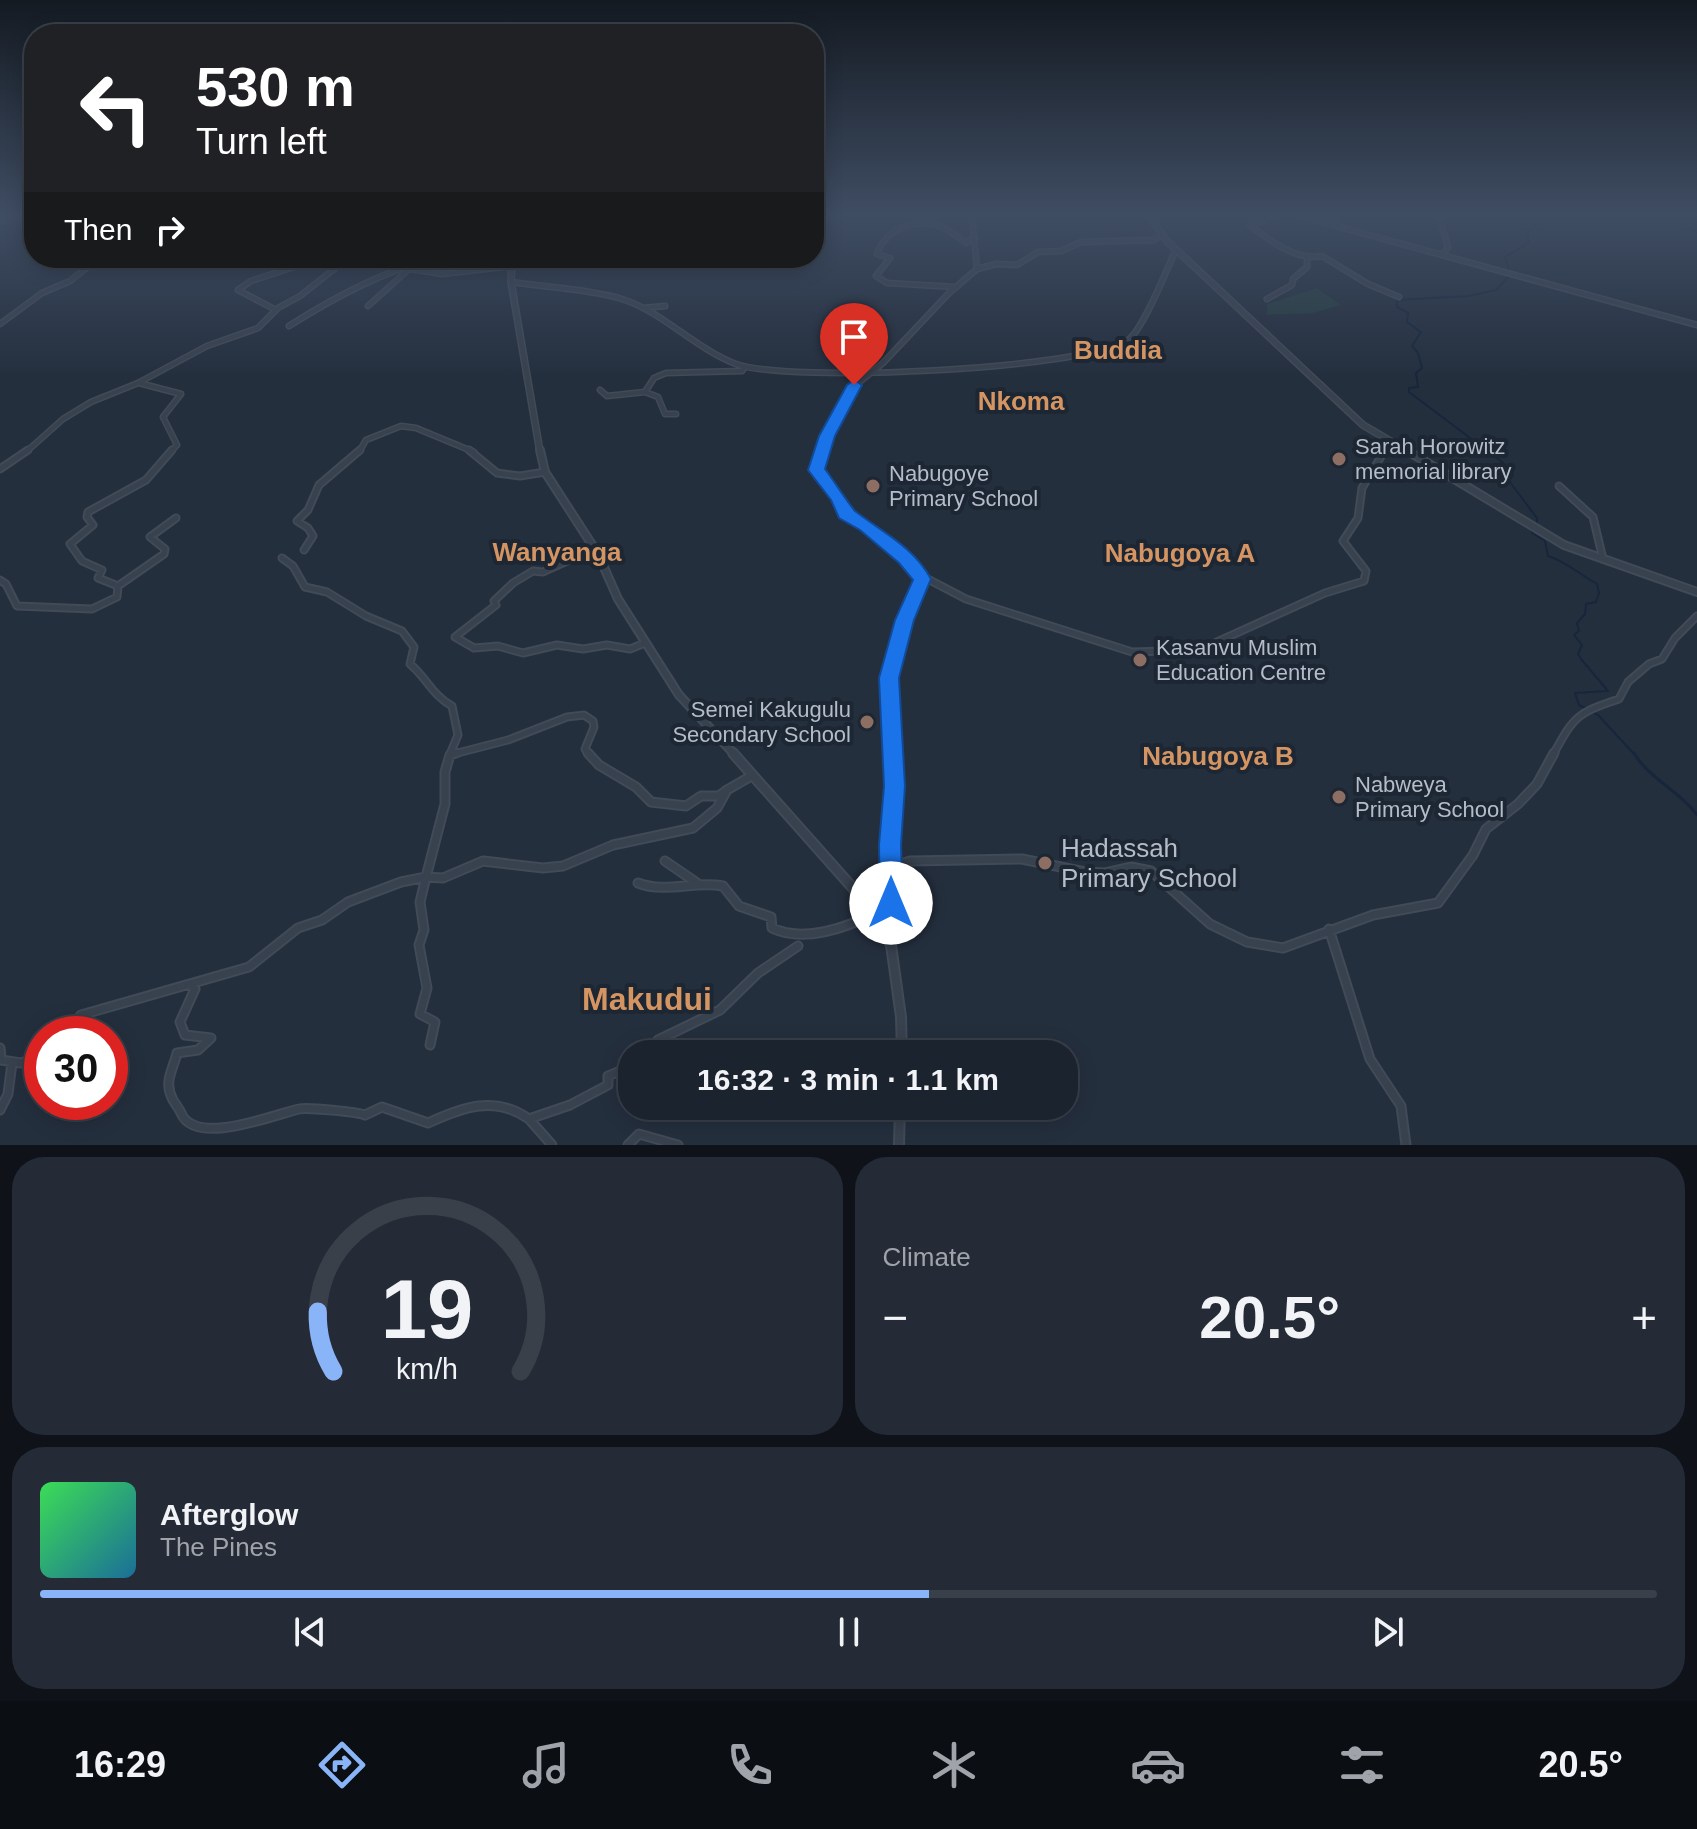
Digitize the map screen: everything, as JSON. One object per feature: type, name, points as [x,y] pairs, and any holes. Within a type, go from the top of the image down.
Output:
[{"type":"street","points":[[0,324],[42,293],[70,281],[85,269]]},
{"type":"street","points":[[276,310],[238,290],[251,281],[286,269]]},
{"type":"street","points":[[0,469],[25,454],[73,412],[138,383],[207,346],[258,328],[276,310],[334,269]]},
{"type":"street","points":[[403,269],[447,274],[471,269]]},
{"type":"street","points":[[511,269],[536,436],[545,472],[594,549],[618,599],[689,708],[753,774],[875,913],[891,945]]},
{"type":"street","points":[[881,269],[876,276],[887,283],[956,287]]},
{"type":"street","points":[[976,269],[919,328],[852,388],[817,460],[816,470],[838,497],[846,513],[866,525],[922,576],[966,599],[1125,650],[1162,653],[1199,650],[1325,593],[1364,581],[1366,571],[1343,541],[1358,518],[1362,488],[1390,442]]},
{"type":"street","points":[[511,282],[618,298],[744,368],[767,372],[862,372],[1000,366],[1114,348],[1136,333],[1166,269]]},
{"type":"street","points":[[1197,269],[1351,416],[1390,442],[1533,529],[1603,560],[1697,592]]},
{"type":"street","points":[[1267,299],[1292,285],[1293,279],[1303,269]]},
{"type":"street","points":[[1344,269],[1399,297]]},
{"type":"street","points":[[1498,269],[1697,325]]},
{"type":"street","points":[[368,306],[406,270]]},
{"type":"street","points":[[289,326],[325,303],[406,270]]},
{"type":"street","points":[[638,307],[665,306]]},
{"type":"street","points":[[645,392],[654,378],[666,373],[742,371],[744,368]]},
{"type":"street","points":[[861,379],[862,372]]},
{"type":"street","points":[[118,586],[98,578],[102,570],[82,562],[74,555],[70,544],[93,525],[87,517],[88,512],[146,480],[178,442],[163,417],[181,394],[138,383]]},
{"type":"street","points":[[600,390],[607,396],[645,392],[658,397],[665,414],[676,414]]},
{"type":"street","points":[[304,550],[313,536],[308,528],[297,521],[308,510],[319,485],[358,455],[366,440],[401,426],[416,428],[473,452],[497,473],[520,476],[545,472]]},
{"type":"street","points":[[1559,486],[1593,517],[1603,560]]},
{"type":"street","points":[[0,580],[6,584],[17,606],[38,609],[95,608],[117,597],[118,586],[164,554],[165,549],[150,537],[176,518]]},
{"type":"street","points":[[594,549],[543,572],[533,571],[513,583],[494,601],[496,605],[455,637],[474,648],[498,646],[523,653],[557,645],[583,649],[607,645],[630,649],[645,643]]},
{"type":"street","points":[[282,558],[293,566],[305,587],[327,592],[366,616],[402,631],[414,647],[410,664],[420,672],[434,694],[452,706],[458,735],[443,772],[446,808],[440,819],[420,902],[424,930],[418,939],[417,952],[427,991],[420,1014],[435,1022],[430,1045]]},
{"type":"street","points":[[902,1040],[891,945],[895,786],[889,678],[904,620],[922,576]]},
{"type":"street","points":[[892,867],[919,860],[1022,859],[1089,872],[1138,867],[1151,871],[1210,924],[1247,942],[1283,948],[1329,929],[1388,911],[1438,903],[1473,855],[1486,829],[1518,804],[1537,784],[1569,726],[1583,711],[1619,699],[1628,682],[1649,664],[1662,659],[1675,638],[1697,616]]},
{"type":"street","points":[[450,755],[508,740],[567,717],[584,715],[593,721],[594,727],[585,749],[589,758],[613,775],[643,789],[651,802],[686,806],[701,796],[719,796],[753,774]]},
{"type":"street","points":[[80,1016],[249,967],[298,928],[322,920],[348,902],[401,882],[426,877],[439,880],[462,871],[470,863],[484,861],[544,869],[567,866],[587,854],[603,853],[613,845],[693,828],[717,808],[727,790]]},
{"type":"street","points":[[665,861],[693,882],[723,886],[739,906],[771,917],[772,928],[789,934],[840,929],[875,913]]},
{"type":"street","points":[[638,883],[669,891],[702,883]]},
{"type":"street","points":[[1329,929],[1370,1059],[1401,1106],[1406,1145]]},
{"type":"street","points":[[658,1040],[720,1010],[758,973],[798,946]]},
{"type":"street","points":[[189,985],[195,989],[180,1022],[185,1035],[211,1038],[198,1050],[177,1053],[168,1084],[172,1104],[180,1111],[186,1126],[205,1138]]},
{"type":"street","points":[[0,1048],[1,1060],[12,1063],[24,1060]]},
{"type":"street","points":[[0,1110],[8,1094],[12,1063]]},
{"type":"street","points":[[529,1119],[547,1115],[608,1085],[608,1076],[618,1070]]},
{"type":"street","points":[[220,1138],[303,1108],[346,1114],[353,1111],[365,1115],[382,1107],[428,1123],[454,1110],[487,1103],[511,1107],[529,1119],[552,1145]]},
{"type":"street","points":[[899,1145],[900,1120]]},
{"type":"street","points":[[628,1145],[639,1134],[678,1145]]},
{"type":"green space","points":[[1317,288],[1341,305],[1313,313],[1267,315],[1267,304]]},
{"type":"waterway","points":[[1508,269],[1510,275],[1496,290],[1469,296],[1397,300],[1397,307],[1408,313],[1407,322],[1421,332],[1412,346],[1418,353],[1422,368],[1416,373],[1418,387],[1409,388],[1409,392],[1502,462],[1513,475],[1509,481],[1537,518],[1537,525]]},
{"type":"waterway","points":[[1533,529],[1532,533],[1545,541],[1548,556],[1597,584],[1599,593],[1596,602],[1586,604],[1585,614],[1577,623],[1579,631],[1574,635],[1582,645],[1578,654],[1581,659],[1608,691],[1575,693],[1579,705],[1598,715],[1635,755]]},
{"type":"waterway","points":[[1634,753],[1697,815]]},
{"type":"place","name":"Sarah Horowitz memorial library","points":[[1339,459]]},
{"type":"place","name":"Nabugoye Primary School","points":[[873,486]]},
{"type":"place","name":"Kasanvu Muslim Education Centre","points":[[1140,660]]},
{"type":"place","name":"Semei Kakugulu Secondary School","points":[[867,722]]},
{"type":"place","name":"Nabweya Primary School","points":[[1339,797]]},
{"type":"place","name":"Hadassah Primary School","points":[[1045,863]]},
{"type":"district","name":"Buddia","points":[[1118,350]]},
{"type":"district","name":"Nkoma","points":[[1021,401]]},
{"type":"district","name":"Wanyanga","points":[[557,552]]},
{"type":"district","name":"Nabugoya A","points":[[1180,553]]},
{"type":"district","name":"Nabugoya B","points":[[1218,756]]},
{"type":"district","name":"Makudui","points":[[647,999]]},
{"type":"route","points":[[854,385],[827,436],[815,464],[816,470],[838,497],[846,513],[866,525],[922,576],[922,583],[904,620],[889,678],[895,786],[890,845],[891,903]]}]
